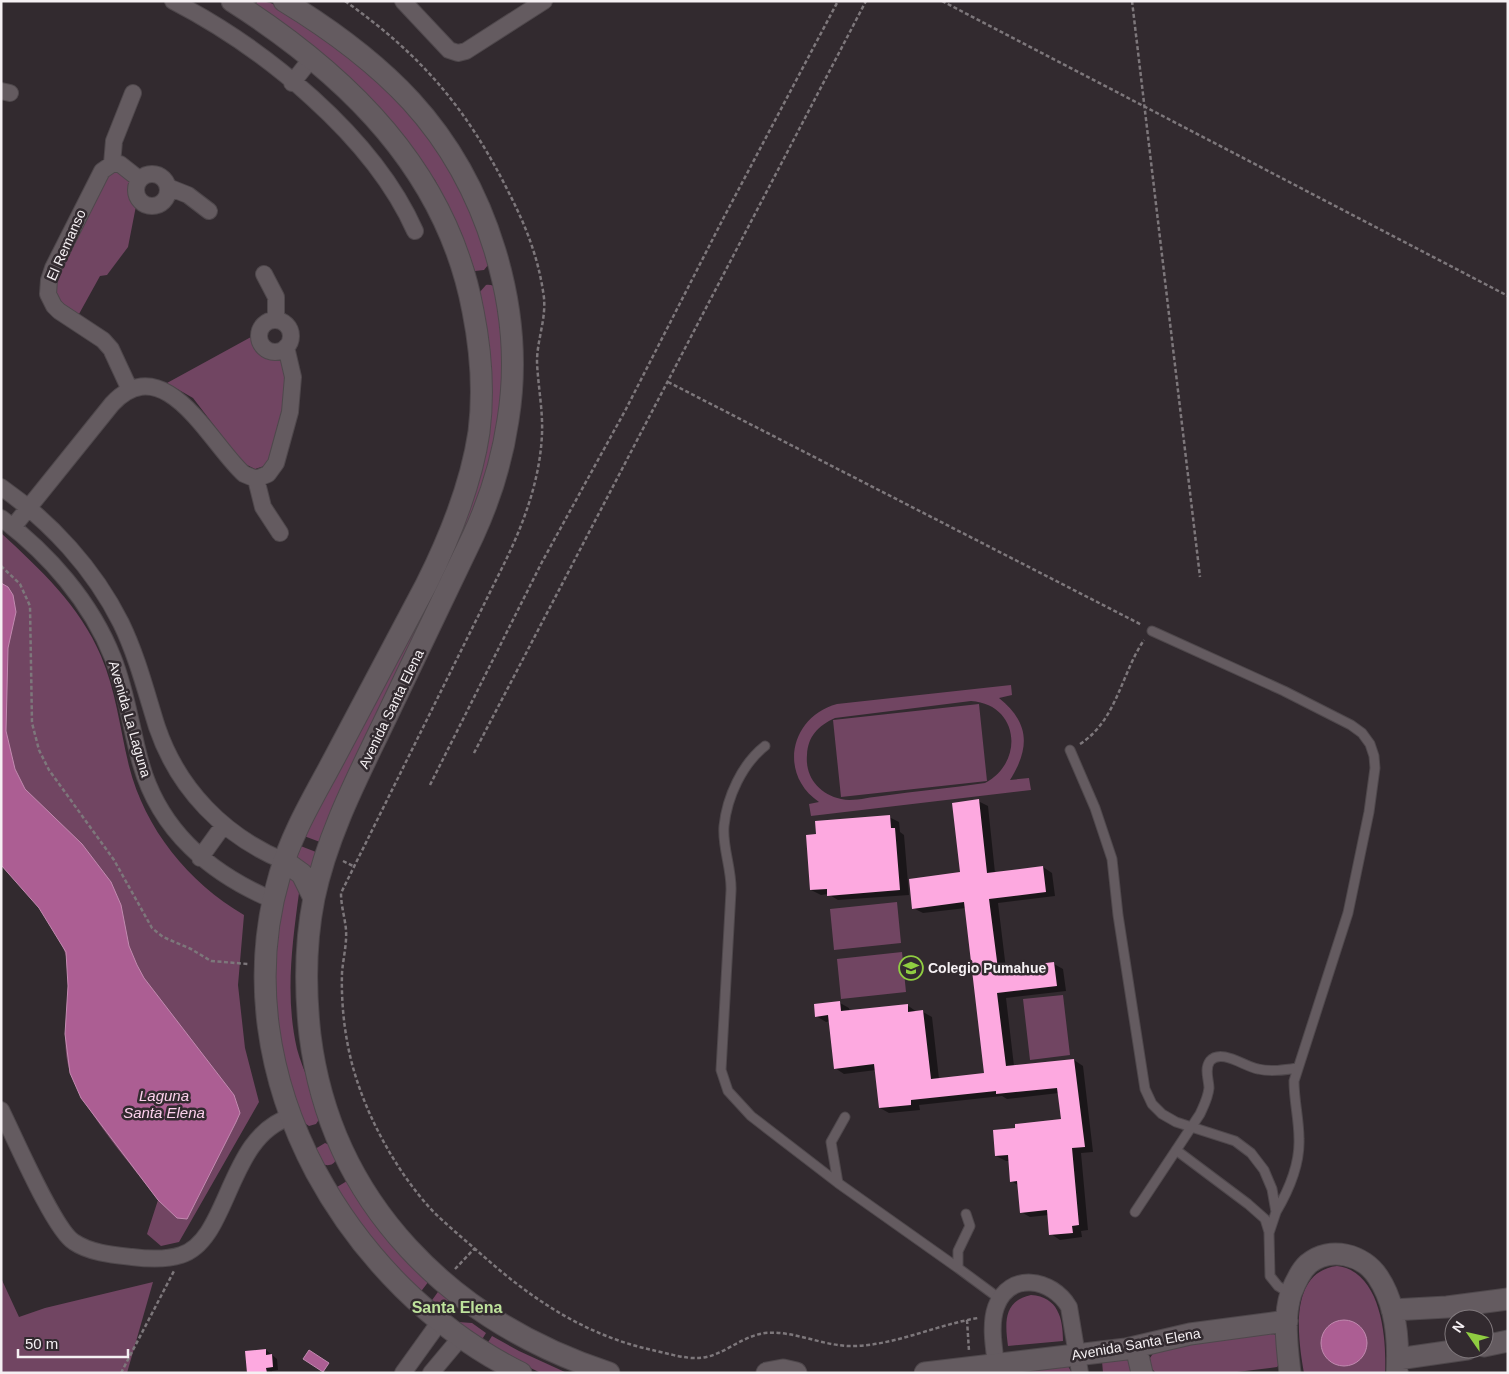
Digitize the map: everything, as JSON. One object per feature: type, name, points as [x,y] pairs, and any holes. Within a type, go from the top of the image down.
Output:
[{"type":"street","points":[[173,1],[222,30],[292,82],[340,124],[370,157],[395,190],[415,231]]},
{"type":"street","name":"Avenida Santa Elena","points":[[232,1],[311,59],[366,108],[408,157],[444,218],[468,285],[479,343],[481,385],[478,433],[462,500],[428,580],[299,824],[284,861],[273,900],[265,955],[266,1008],[276,1068],[291,1117],[318,1176],[345,1220],[365,1247],[398,1283],[441,1320],[462,1336],[522,1373]]},
{"type":"street","name":"Avenida Santa Elena","points":[[284,1],[338,37],[379,70],[425,118],[450,152],[473,192],[501,275],[508,315],[512,368],[509,419],[496,475],[473,536],[346,802],[327,852],[314,898],[308,948],[309,1022],[316,1069],[334,1134],[347,1163],[373,1204],[414,1255],[442,1281],[487,1314],[545,1348],[609,1373]]},
{"type":"street","points":[[403,1],[449,50],[458,53],[466,51],[544,1]]},
{"type":"street","points":[[292,82],[311,59]]},
{"type":"street","points":[[133,93],[114,141],[112,164],[124,165],[139,179]]},
{"type":"street","name":"El Remanso","points":[[112,164],[99,176],[70,234],[49,280],[48,294],[59,311],[103,340],[111,348],[130,390]]},
{"type":"street","points":[[148,173],[159,175],[167,182],[166,197],[159,204],[145,204],[136,193],[139,179],[148,173]]},
{"type":"street","points":[[168,188],[188,195],[209,211]]},
{"type":"street","points":[[468,285],[486,273],[501,275]]},
{"type":"street","points":[[264,274],[276,297],[276,320]]},
{"type":"street","points":[[276,320],[285,323],[290,330],[291,339],[286,348],[272,352],[260,344],[259,329],[266,322],[276,320]]},
{"type":"street","points":[[7,522],[29,508],[112,404],[130,390],[157,389],[179,400],[240,471],[256,479],[268,474],[276,463],[294,388],[291,362],[286,348]]},
{"type":"street","points":[[256,479],[263,507],[280,533]]},
{"type":"street","name":"Avenida La Laguna","points":[[1,487],[29,508],[63,540],[101,589],[131,648],[158,728],[171,759],[198,800],[224,826],[248,843],[284,861]]},
{"type":"street","name":"Avenida La Laguna","points":[[7,522],[62,575],[96,624],[120,675],[141,764],[149,788],[171,825],[200,858],[232,881],[273,900]]},
{"type":"street","points":[[200,858],[224,826]]},
{"type":"street","points":[[284,861],[302,874],[314,898]]},
{"type":"street","points":[[1,1110],[56,1220],[69,1239],[81,1246],[121,1256],[153,1258],[183,1255],[196,1246],[206,1234],[255,1141],[267,1128],[291,1117]]},
{"type":"street","points":[[302,1142],[319,1133],[334,1134]]},
{"type":"street","points":[[318,1176],[335,1174],[347,1163]]},
{"type":"street","points":[[1290,1373],[1287,1321],[1291,1294],[1301,1273],[1312,1261],[1330,1255],[1345,1255],[1361,1260],[1375,1272],[1383,1286],[1392,1310],[1397,1334],[1398,1366],[1444,1355]]},
{"type":"street","points":[[997,1369],[994,1315],[1000,1299],[1012,1288],[1026,1283],[1042,1284],[1058,1292],[1064,1299],[1072,1315],[1079,1364]]},
{"type":"street","points":[[1392,1310],[1447,1307],[1508,1299]]},
{"type":"street","points":[[403,1373],[441,1320],[459,1311],[487,1314]]},
{"type":"street","name":"Avenida Santa Elena","points":[[926,1373],[1079,1364],[1136,1347],[1190,1334],[1287,1321]]},
{"type":"street","points":[[431,1373],[462,1336]]},
{"type":"street","points":[[1494,1344],[1508,1341]]},
{"type":"street","points":[[1136,1347],[1142,1373]]},
{"type":"street","points":[[766,1373],[784,1370],[796,1373]]},
{"type":"lane","points":[[1152,630],[1284,691],[1351,725],[1362,733],[1370,744],[1374,756],[1375,768],[1369,812],[1348,912],[1329,975],[1297,1068],[1294,1098],[1299,1138],[1298,1158],[1285,1197],[1276,1212],[1269,1232]]},
{"type":"lane","points":[[765,746],[751,757],[742,772],[732,797],[724,826],[731,888],[721,1070],[728,1091],[751,1116],[838,1183],[1000,1299]]},
{"type":"lane","points":[[1070,750],[1095,808],[1112,859],[1118,915],[1145,1089],[1152,1104],[1162,1114],[1176,1122],[1236,1142],[1251,1153],[1264,1170],[1272,1189],[1276,1212]]},
{"type":"lane","points":[[1135,1212],[1207,1099],[1209,1086],[1207,1071],[1210,1061],[1217,1057],[1230,1057],[1242,1065],[1258,1069],[1297,1068]]},
{"type":"lane","points":[[838,1183],[831,1142],[845,1117]]},
{"type":"lane","points":[[1176,1150],[1265,1219],[1269,1232],[1270,1276],[1278,1286],[1291,1294]]},
{"type":"lane","points":[[958,1268],[958,1250],[970,1226],[966,1214]]},
{"type":"path","points":[[345,1],[414,57],[446,91],[470,122],[492,158],[527,228],[542,286],[544,314],[537,360],[542,420],[541,449],[529,504],[505,563],[341,893],[346,930],[342,969],[343,1000],[354,1071],[380,1131],[404,1172],[429,1206],[475,1248],[530,1295],[574,1323],[629,1344],[694,1358],[708,1356],[750,1337],[764,1333],[780,1334],[829,1344],[857,1346],[910,1336],[967,1320],[994,1315]]},
{"type":"path","points":[[430,785],[542,562],[626,409],[724,217],[838,1]]},
{"type":"path","points":[[474,753],[866,1]]},
{"type":"path","points":[[942,1],[1144,108],[1508,296]]},
{"type":"path","points":[[1132,1],[1200,578]]},
{"type":"path","points":[[668,382],[1152,630],[1132,661],[1100,727],[1090,737],[1070,750]]},
{"type":"path","points":[[1,566],[20,584],[30,606],[32,723],[39,750],[49,770],[114,860],[146,919],[157,932],[211,961],[248,964]]},
{"type":"path","points":[[338,858],[353,866]]},
{"type":"path","points":[[453,1271],[475,1248]]},
{"type":"path","points":[[121,1373],[183,1255]]},
{"type":"path","points":[[967,1320],[969,1354]]},
{"type":"shaded area","points":[[258,1],[283,8],[298,19],[371,74],[411,114],[444,161],[458,186],[480,238],[488,265],[484,270],[475,271],[461,232],[435,180],[384,114],[254,6]]},
{"type":"shaded area","points":[[113,169],[131,180],[131,198],[136,206],[128,247],[107,275],[100,276],[79,314],[62,302],[57,295],[54,284],[101,181]]},
{"type":"shaded area","points":[[486,285],[493,286],[499,297],[503,367],[499,426],[476,509],[320,842],[304,836],[405,647],[461,523],[482,308],[479,293]]},
{"type":"shaded area","points":[[251,337],[263,355],[283,361],[287,392],[276,442],[264,466],[255,469],[243,463],[193,398],[167,383]]},
{"type":"shaded area","points":[[1,533],[58,589],[92,638],[106,669],[136,789],[158,832],[187,870],[224,902],[244,915],[238,985],[245,1048],[259,1102],[179,1242],[161,1246],[147,1234],[158,1200],[98,1123],[78,1090],[67,1061],[65,1034],[69,979],[65,954],[52,926],[42,912],[20,884],[1,865]]},
{"type":"shaded area","points":[[1011,685],[1012,695],[999,698],[1017,717],[1024,736],[1021,757],[1010,780],[1029,778],[1031,790],[811,816],[809,804],[819,802],[806,790],[798,777],[794,762],[795,747],[800,733],[809,721],[821,711],[837,704]],"holes":[[[971,701],[987,705],[999,712],[1007,723],[1011,735],[1011,749],[1006,762],[998,774],[985,783],[846,800],[833,797],[820,789],[808,770],[807,755],[809,742],[819,728],[835,718]]]},
{"type":"shaded area","points":[[979,704],[987,781],[841,797],[833,720]]},
{"type":"shaded area","points":[[298,845],[316,852],[311,874],[295,856]]},
{"type":"shaded area","points":[[288,875],[294,879],[299,893],[291,971],[293,1030],[297,1049],[316,1100],[320,1118],[316,1124],[309,1126],[303,1122],[290,1087],[273,1007],[274,943]]},
{"type":"shaded area","points":[[897,902],[901,943],[834,950],[830,909]]},
{"type":"shaded area","points":[[902,952],[906,992],[841,999],[837,959]]},
{"type":"shaded area","points":[[1063,995],[1070,1055],[1030,1060],[1023,999]]},
{"type":"shaded area","points":[[325,1143],[332,1146],[336,1159],[330,1165],[322,1164],[315,1149]]},
{"type":"shaded area","points":[[347,1181],[429,1281],[419,1294],[363,1231],[337,1187]]},
{"type":"shaded area","points":[[1337,1266],[1352,1271],[1363,1280],[1372,1293],[1378,1308],[1385,1342],[1385,1373],[1304,1373],[1299,1326],[1303,1294],[1310,1280],[1321,1271]]},
{"type":"shaded area","points":[[1,1278],[19,1317],[45,1308],[153,1282],[127,1373],[1,1373]]},
{"type":"shaded area","points":[[440,1289],[449,1298],[443,1310],[430,1303]]},
{"type":"shaded area","points":[[1031,1295],[1040,1297],[1053,1304],[1062,1324],[1063,1341],[1008,1346],[1006,1329],[1008,1314],[1015,1302]]},
{"type":"shaded area","points":[[458,1322],[472,1323],[486,1333],[481,1341]]},
{"type":"shaded area","points":[[1273,1333],[1276,1336],[1281,1362],[1277,1367],[1237,1372],[1156,1373],[1152,1369],[1150,1358],[1154,1352],[1176,1346]]},
{"type":"shaded area","points":[[492,1336],[519,1351],[567,1373],[541,1373],[518,1362],[487,1344]]},
{"type":"shaded area","points":[[1129,1357],[1132,1373],[1103,1373],[1102,1361]]},
{"type":"shaded area","points":[[1068,1366],[1072,1373],[1011,1373]]},
{"type":"water","name":"Laguna Santa Elena","points":[[1,583],[8,587],[13,595],[16,612],[8,648],[6,731],[15,769],[25,789],[82,844],[111,882],[121,905],[129,946],[144,978],[234,1095],[240,1113],[187,1219],[177,1218],[158,1200],[81,1098],[70,1073],[65,1034],[68,986],[66,952],[39,908],[1,865]]},
{"type":"water","points":[[1349,1320],[1361,1326],[1366,1334],[1366,1352],[1361,1360],[1353,1365],[1339,1366],[1327,1360],[1322,1352],[1321,1338],[1327,1326],[1335,1321]]},
{"type":"water","points":[[309,1350],[329,1363],[323,1372],[303,1359]]},
{"type":"building","points":[[979,799],[987,873],[1043,866],[1046,892],[989,899],[998,969],[1054,962],[1057,986],[997,993],[1006,1066],[1074,1059],[1085,1147],[1072,1148],[1079,1225],[1072,1226],[1073,1233],[1049,1235],[1047,1210],[1020,1213],[1017,1181],[1010,1182],[1008,1155],[995,1156],[993,1130],[1015,1128],[1015,1124],[1061,1119],[1057,1088],[996,1094],[996,1091],[911,1100],[911,1105],[879,1108],[874,1064],[834,1069],[828,1015],[815,1017],[814,1004],[840,1001],[841,1011],[908,1004],[908,1012],[923,1010],[931,1079],[984,1073],[964,902],[912,909],[909,879],[960,872],[952,803]]},
{"type":"building","points":[[890,815],[891,828],[895,828],[900,890],[827,896],[827,889],[810,890],[806,835],[816,834],[815,821]]},
{"type":"building","points":[[266,1349],[266,1355],[272,1354],[273,1367],[266,1368],[267,1373],[247,1373],[245,1351]]},
{"type":"place","name":"Colegio Pumahue","points":[[911,968]]},
{"type":"district","name":"Santa Elena","points":[[457,1307]]}]
